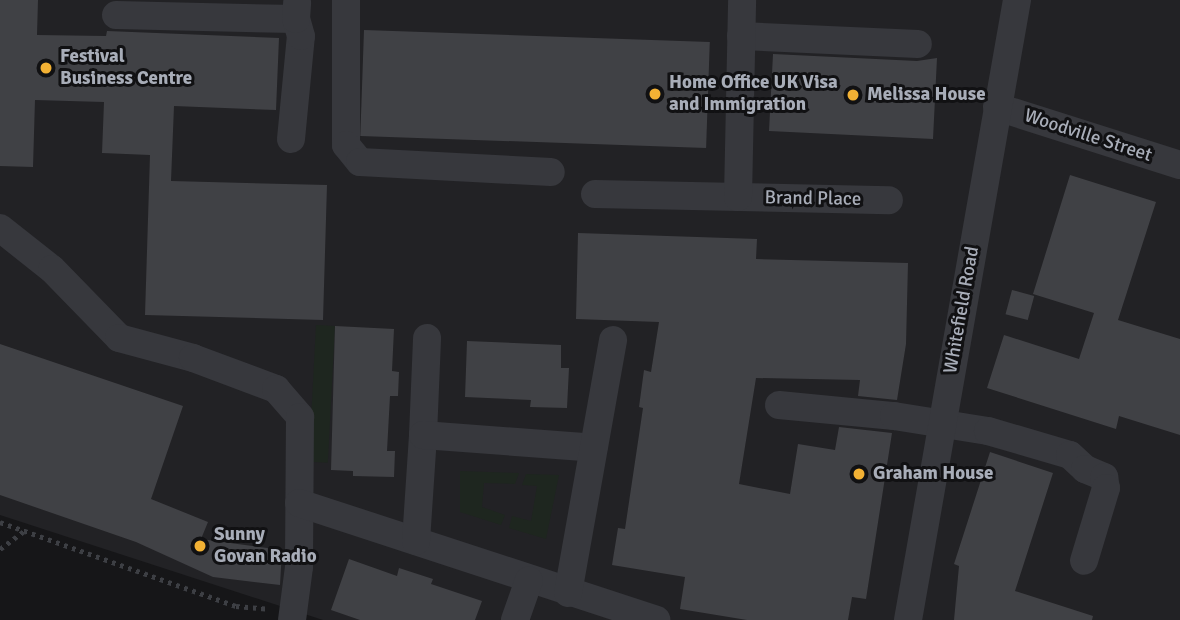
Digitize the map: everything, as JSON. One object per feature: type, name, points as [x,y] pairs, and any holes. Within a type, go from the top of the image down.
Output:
[{"type":"street","points":[[346,0],[346,145],[360,162],[551,172]]},
{"type":"street","name":"Brand Place","points":[[738,197],[742,0]]},
{"type":"street","name":"Whitefield Road","points":[[908,620],[1017,0]]},
{"type":"street","points":[[116,15],[297,10],[301,36],[291,139]]},
{"type":"street","points":[[741,36],[918,44]]},
{"type":"street","name":"Woodville Street","points":[[997,107],[1180,165]]},
{"type":"street","name":"Brand Place","points":[[595,194],[888,200]]},
{"type":"street","points":[[0,228],[52,269],[119,338],[194,358],[276,389],[300,417],[299,567],[293,616]]},
{"type":"street","points":[[416,541],[427,338]]},
{"type":"street","points":[[568,593],[613,340]]},
{"type":"street","points":[[779,405],[894,416],[942,424],[1031,442],[1070,455],[1085,470],[1104,477],[1106,488],[1084,561]]},
{"type":"street","points":[[423,435],[594,449]]},
{"type":"street","points":[[299,503],[656,620]]},
{"type":"street","points":[[516,620],[529,580]]},
{"type":"path","points":[[0,522],[236,606],[293,616]]},
{"type":"path","points":[[0,549],[25,531]]},
{"type":"shaded area","points":[[0,0],[1180,0],[1180,620],[323,620],[0,515]]},
{"type":"shaded area","points":[[316,325],[335,326],[328,463],[309,462]]},
{"type":"shaded area","points":[[460,471],[519,473],[515,484],[484,483],[482,507],[505,515],[501,525],[460,512]]},
{"type":"shaded area","points":[[526,474],[559,475],[546,539],[509,528],[512,516],[531,521],[537,486],[522,485]]},
{"type":"building","points":[[0,0],[38,0],[37,35],[106,36],[107,31],[279,38],[276,110],[174,106],[171,181],[327,185],[323,320],[145,315],[150,155],[102,153],[104,102],[35,100],[33,167],[0,166]]},
{"type":"building","points":[[364,30],[710,42],[706,148],[360,136]]},
{"type":"building","name":"Melissa House","points":[[773,54],[917,61],[937,58],[933,139],[769,131]]},
{"type":"building","points":[[1070,175],[1156,202],[1118,320],[1180,339],[1180,435],[1119,416],[1116,429],[987,388],[1004,335],[1079,359],[1094,313],[1033,294]]},
{"type":"building","points":[[578,233],[757,239],[756,259],[908,263],[906,344],[897,400],[858,396],[860,380],[756,378],[739,484],[790,494],[798,444],[835,450],[839,427],[892,433],[866,599],[852,597],[848,620],[747,620],[680,609],[685,577],[612,565],[618,528],[625,529],[643,408],[639,407],[644,370],[651,372],[659,322],[576,319]]},
{"type":"building","points":[[1012,290],[1034,296],[1028,320],[1006,314]]},
{"type":"building","points":[[335,326],[394,329],[392,371],[399,372],[398,396],[390,396],[387,451],[395,451],[394,477],[353,476],[353,471],[331,470]]},
{"type":"building","points":[[467,341],[561,345],[561,368],[569,368],[567,408],[530,407],[531,400],[465,397]]},
{"type":"building","points":[[0,344],[183,406],[151,499],[208,522],[201,539],[282,550],[280,585],[213,577],[136,542],[0,495]]},
{"type":"building","points":[[990,452],[1053,473],[1015,591],[1093,616],[1092,620],[954,620],[959,566],[954,564]]},
{"type":"building","points":[[349,559],[397,576],[399,568],[433,579],[431,584],[482,601],[475,620],[360,620],[331,610]]},
{"type":"place","name":"Festival Business Centre","points":[[46,68]]},
{"type":"place","name":"Home Office UK Visa and Immigration","points":[[655,94]]},
{"type":"place","name":"Melissa House","points":[[853,95]]},
{"type":"place","name":"Graham House","points":[[859,474]]},
{"type":"place","name":"Sunny Govan Radio","points":[[200,546]]}]
